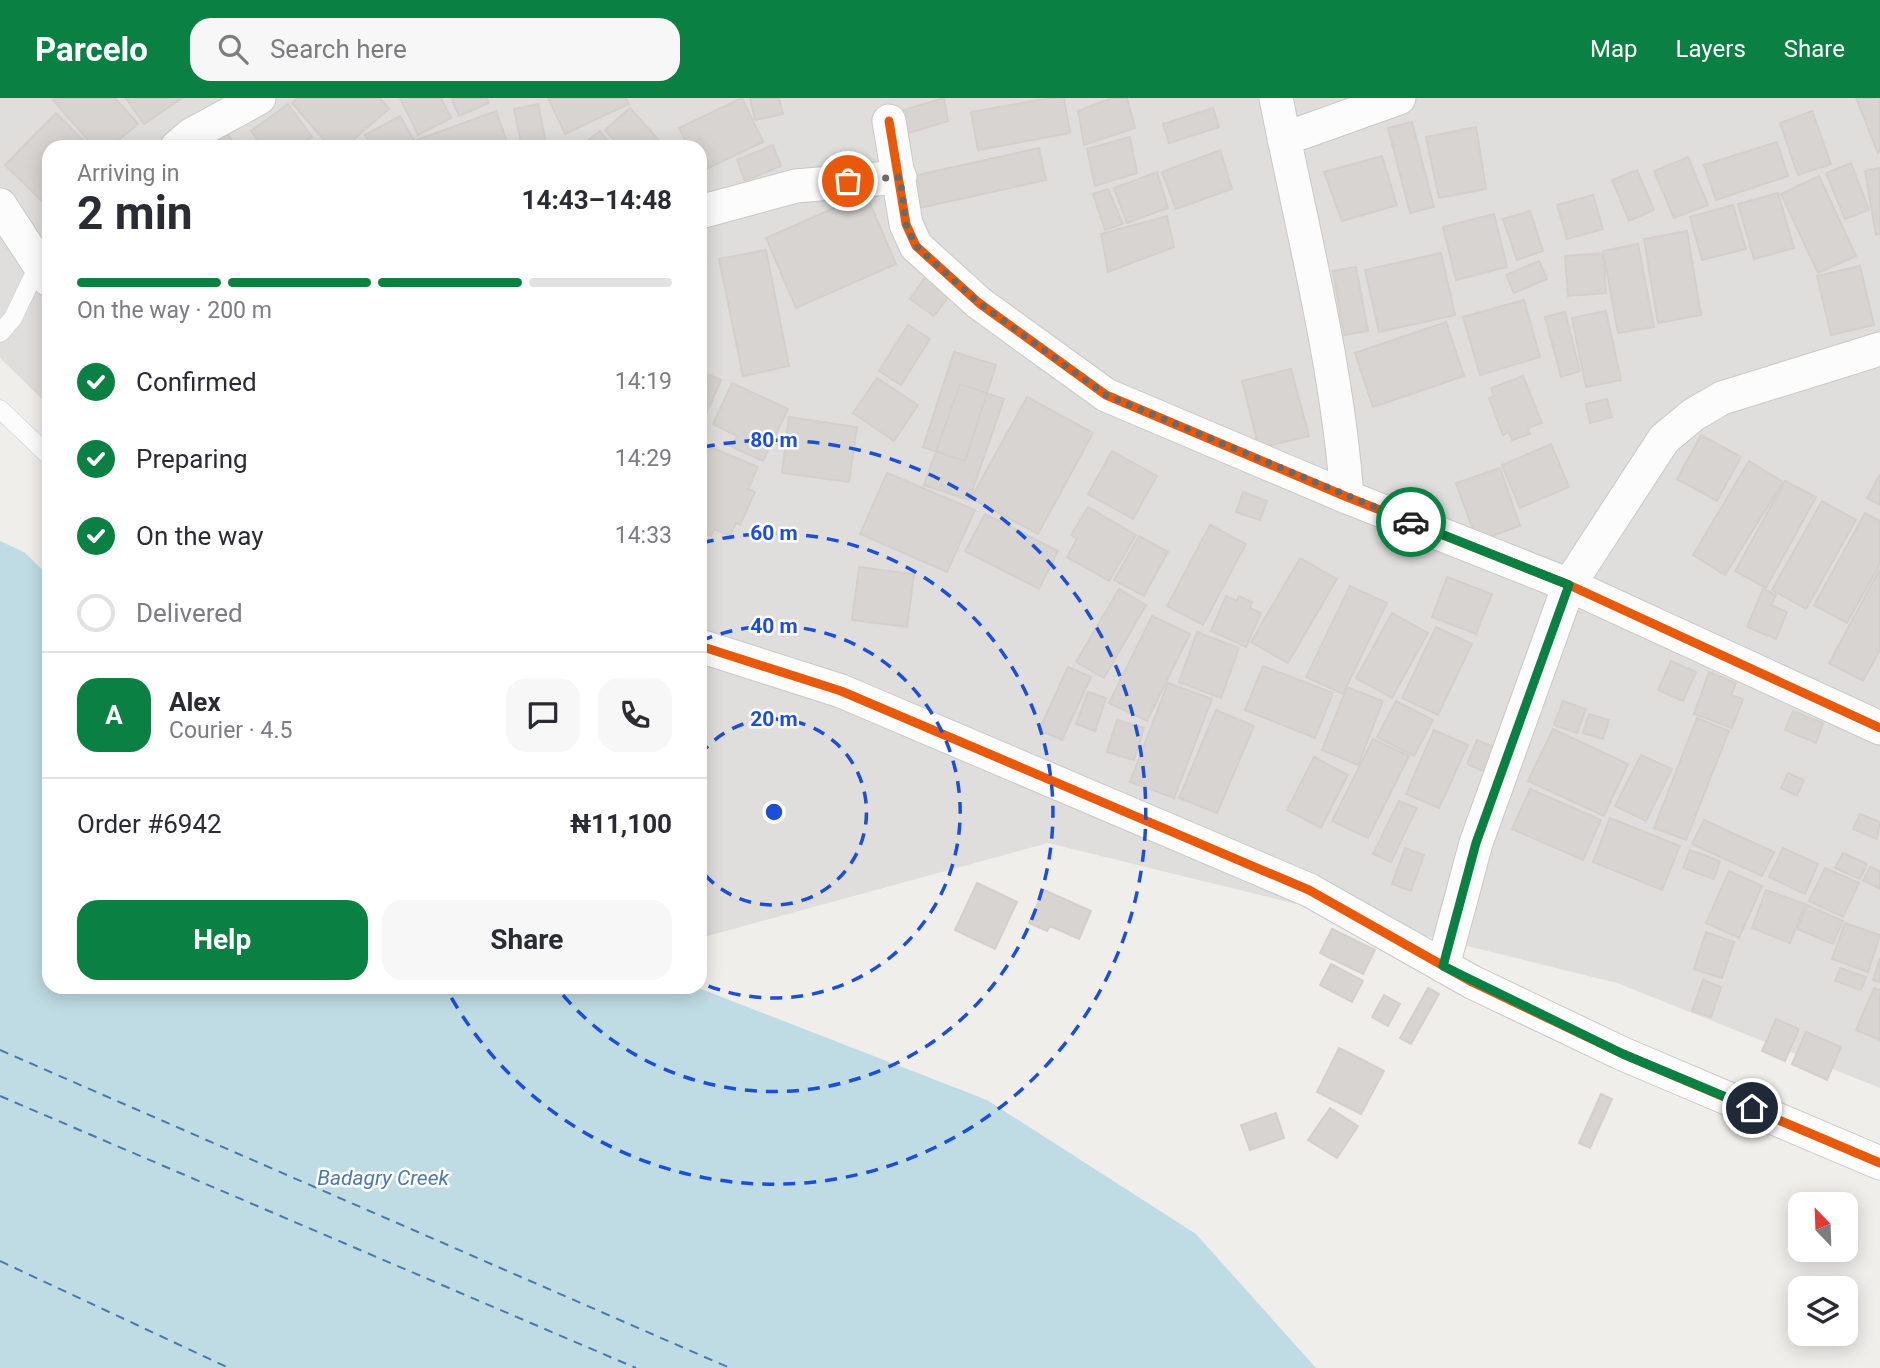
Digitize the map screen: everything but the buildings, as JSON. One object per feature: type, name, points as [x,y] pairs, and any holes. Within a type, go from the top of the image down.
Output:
[{"type":"street","points":[[185,140],[258,98]]},
{"type":"street","points":[[1276,98],[1324,334],[1343,447],[1347,497]]},
{"type":"street","points":[[1284,139],[1399,98]]},
{"type":"street","points":[[889,121],[906,224],[916,246],[979,303],[1106,395],[1347,497],[1569,585],[1880,728]]},
{"type":"street","points":[[707,210],[796,186],[900,177]]},
{"type":"street","points":[[0,205],[42,262]]},
{"type":"street","points":[[1443,966],[1476,843],[1569,585],[1664,439],[1693,415],[1722,398],[1880,349]]},
{"type":"street","points":[[707,648],[841,691],[1309,890],[1443,966],[1623,1054],[1880,1163]]},
{"type":"lane","points":[[0,333],[42,273]]},
{"type":"lane","points":[[0,409],[42,449]]},
{"type":"shaded area","points":[[0,98],[1880,98],[1880,1088],[1617,983],[1048,843],[707,936],[707,140],[42,140],[42,399],[0,358]]},
{"type":"water","name":"Badagry Creek","points":[[0,541],[24,552],[42,569],[42,994],[707,994],[707,991],[987,1100],[1196,1234],[1316,1368],[0,1368]]},
{"type":"ferry route","points":[[0,1050],[730,1368]]},
{"type":"ferry route","points":[[0,1096],[636,1368]]},
{"type":"ferry route","points":[[0,1261],[229,1368]]},
{"type":"cycle path","points":[[889,121],[906,224],[916,246],[979,303],[1106,395],[1347,497],[1569,585],[1880,728]]},
{"type":"cycle path","points":[[707,648],[841,691],[1309,890],[1472,982],[1623,1054],[1880,1163]]},
{"type":"way so far","points":[[848,181],[900,177],[906,224],[916,246],[979,303],[1106,395],[1411,522]]},
{"type":"route","points":[[1411,522],[1569,585],[1476,843],[1443,966],[1623,1054],[1752,1108]]}]
